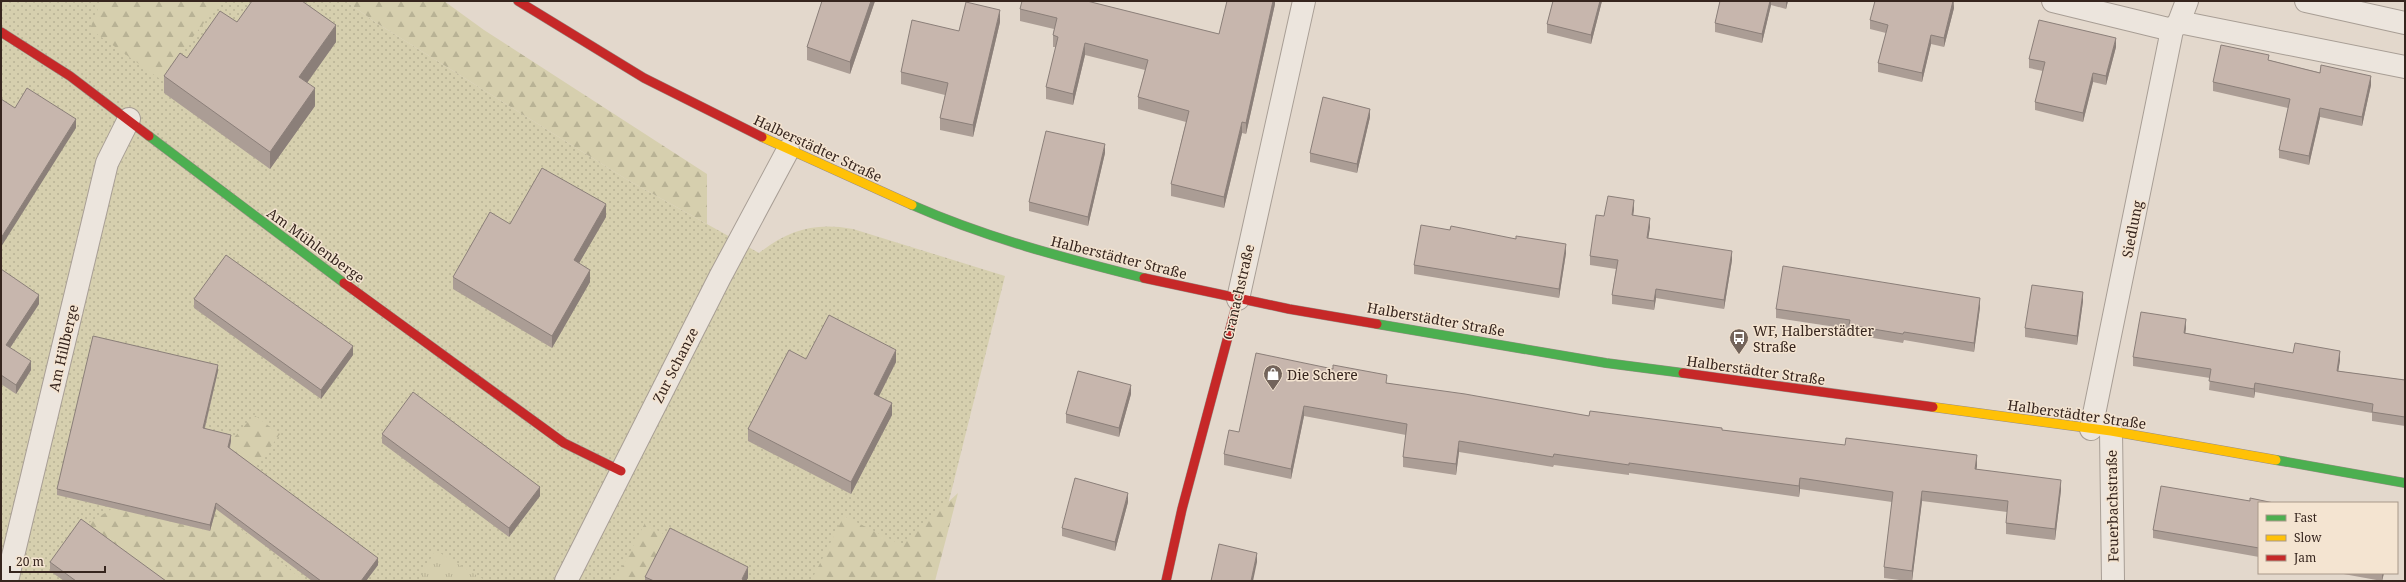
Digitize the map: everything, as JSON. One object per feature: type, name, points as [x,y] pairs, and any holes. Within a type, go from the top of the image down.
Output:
[{"type":"main road","name":"Halberstädter Straße","points":[[518,1],[644,78],[788,150],[902,202],[1001,240],[1063,258],[1238,299],[1606,363],[2101,430],[2405,483]]},
{"type":"main road","name":"Am Mühlenberge","points":[[1,32],[70,76],[129,119],[270,228],[564,443],[621,471]]},
{"type":"main road","name":"Cranachstraße","points":[[1166,581],[1184,502],[1238,299]]},
{"type":"street","name":"Cranachstraße","points":[[1238,299],[1304,1]]},
{"type":"street","points":[[2054,1],[2176,26],[2405,67]]},
{"type":"street","name":"Siedlung","points":[[2101,430],[2176,26],[2187,1]]},
{"type":"street","points":[[2306,1],[2405,22]]},
{"type":"street","name":"Am Hillberge","points":[[7,581],[107,163],[129,119]]},
{"type":"street","name":"Zur Schanze","points":[[566,581],[621,471],[788,150]]},
{"type":"street","name":"Feuerbachstraße","points":[[2101,430],[2113,581]]},
{"type":"green space","points":[[1,1],[346,1],[375,22],[626,179],[759,253],[792,233],[814,227],[839,227],[853,229],[1005,276],[929,581],[1,581]]},
{"type":"green space","points":[[101,1],[221,1],[160,79],[90,29]]},
{"type":"green space","points":[[346,1],[444,1],[484,30],[707,174],[707,224],[626,179],[375,22]]},
{"type":"green space","points":[[254,415],[280,434],[222,514],[304,581],[153,581],[81,528],[113,508],[210,531],[231,441]]},
{"type":"green space","points":[[958,493],[935,581],[811,581],[844,516],[902,545]]},
{"type":"green space","points":[[645,523],[670,538],[648,581],[615,581]]},
{"type":"green space","points":[[435,550],[486,581],[419,581]]},
{"type":"building","points":[[252,1],[302,1],[336,25],[299,77],[315,88],[270,152],[164,76],[180,53],[187,58],[220,11],[237,22]]},
{"type":"building","points":[[822,1],[871,1],[850,62],[807,47]]},
{"type":"building","points":[[1022,1],[1087,1],[1219,34],[1227,1],[1273,1],[1246,123],[1242,122],[1224,197],[1171,184],[1189,111],[1138,97],[1148,60],[1085,43],[1073,94],[1046,87],[1058,37],[1053,35],[1057,18],[1020,9]]},
{"type":"building","points":[[1553,1],[1600,1],[1591,35],[1547,24]]},
{"type":"building","points":[[1720,1],[1770,1],[1762,34],[1715,23]]},
{"type":"building","points":[[1875,1],[1953,1],[1944,38],[1931,35],[1922,73],[1878,63],[1888,25],[1870,20]]},
{"type":"building","points":[[966,2],[1000,10],[973,125],[940,118],[948,83],[901,72],[912,20],[959,31]]},
{"type":"building","points":[[2039,20],[2116,38],[2106,76],[2093,73],[2083,113],[2035,102],[2045,62],[2029,59]]},
{"type":"building","points":[[2221,45],[2269,55],[2268,60],[2320,73],[2321,65],[2371,76],[2362,117],[2320,108],[2309,156],[2279,150],[2290,99],[2213,82]]},
{"type":"building","points":[[27,88],[76,119],[1,238],[1,99],[15,108]]},
{"type":"building","points":[[1323,97],[1370,109],[1357,164],[1310,153]]},
{"type":"building","points":[[1046,131],[1105,144],[1088,217],[1029,202]]},
{"type":"building","points":[[542,168],[606,204],[574,260],[590,270],[552,336],[453,277],[490,212],[510,224]]},
{"type":"building","points":[[1608,196],[1634,200],[1632,215],[1650,218],[1647,238],[1732,251],[1724,300],[1656,289],[1654,301],[1612,295],[1618,260],[1590,256],[1596,215],[1604,216]]},
{"type":"building","points":[[1421,225],[1450,230],[1451,226],[1516,239],[1516,236],[1566,244],[1559,289],[1414,265]]},
{"type":"building","points":[[226,255],[353,346],[321,390],[194,299]]},
{"type":"building","points":[[1783,266],[1980,298],[1974,343],[1904,332],[1903,334],[1849,325],[1850,320],[1776,309]]},
{"type":"building","points":[[1,269],[39,295],[6,345],[31,361],[16,385],[1,375]]},
{"type":"building","points":[[2032,285],[2083,292],[2077,336],[2025,328]]},
{"type":"building","points":[[2141,312],[2186,319],[2184,333],[2293,353],[2295,343],[2340,351],[2337,371],[2405,380],[2405,417],[2372,412],[2373,404],[2255,383],[2254,389],[2209,381],[2211,369],[2133,357]]},
{"type":"building","points":[[829,315],[896,350],[874,394],[892,403],[851,482],[748,429],[789,350],[806,359]]},
{"type":"building","points":[[93,336],[218,365],[203,428],[231,435],[228,447],[378,558],[361,581],[321,581],[216,503],[210,525],[57,489]]},
{"type":"building","points":[[1256,353],[1333,369],[1333,365],[1387,375],[1386,383],[1465,394],[1589,416],[1590,411],[1722,428],[1722,430],[1845,445],[1846,438],[1977,455],[1975,469],[2061,480],[2055,529],[2006,523],[2008,501],[1922,491],[1912,571],[1884,567],[1893,492],[1800,478],[1799,486],[1554,454],[1553,457],[1459,441],[1456,464],[1403,457],[1407,424],[1304,406],[1291,469],[1224,454],[1229,430],[1239,432]]},
{"type":"building","points":[[1078,371],[1131,385],[1119,428],[1066,414]]},
{"type":"building","points":[[413,392],[540,487],[509,528],[382,434]]},
{"type":"building","points":[[1075,478],[1128,493],[1115,542],[1062,528]]},
{"type":"building","points":[[2161,486],[2250,501],[2250,498],[2269,502],[2258,502],[2258,548],[2153,530]]},
{"type":"building","points":[[81,519],[166,581],[76,581],[50,562]]},
{"type":"building","points":[[670,528],[748,567],[742,579],[745,581],[654,581],[645,577]]},
{"type":"building","points":[[1219,544],[1257,553],[1251,581],[1211,581]]},
{"type":"traffic: fast","points":[[149,136],[344,283]]},
{"type":"traffic: fast","points":[[912,205],[969,228],[997,237],[1055,255],[1144,278]]},
{"type":"traffic: fast","points":[[1377,324],[1606,363],[1683,373]]},
{"type":"traffic: fast","points":[[2276,460],[2405,483]]},
{"type":"traffic: slow","points":[[762,137],[912,205]]},
{"type":"traffic: slow","points":[[1933,407],[2111,431],[2276,460]]},
{"type":"traffic: jam","points":[[518,1],[644,78],[762,137]]},
{"type":"traffic: jam","points":[[1,32],[70,76],[149,136]]},
{"type":"traffic: jam","points":[[1144,278],[1289,309],[1377,324]]},
{"type":"traffic: jam","points":[[344,283],[564,443],[621,471]]},
{"type":"traffic: jam","points":[[1166,581],[1182,509],[1238,299]]},
{"type":"traffic: jam","points":[[1683,373],[1933,407]]},
{"type":"place","name":"WF, Halberstädter Straße","points":[[1739,355]]},
{"type":"place","name":"Die Schere","points":[[1273,391]]}]
